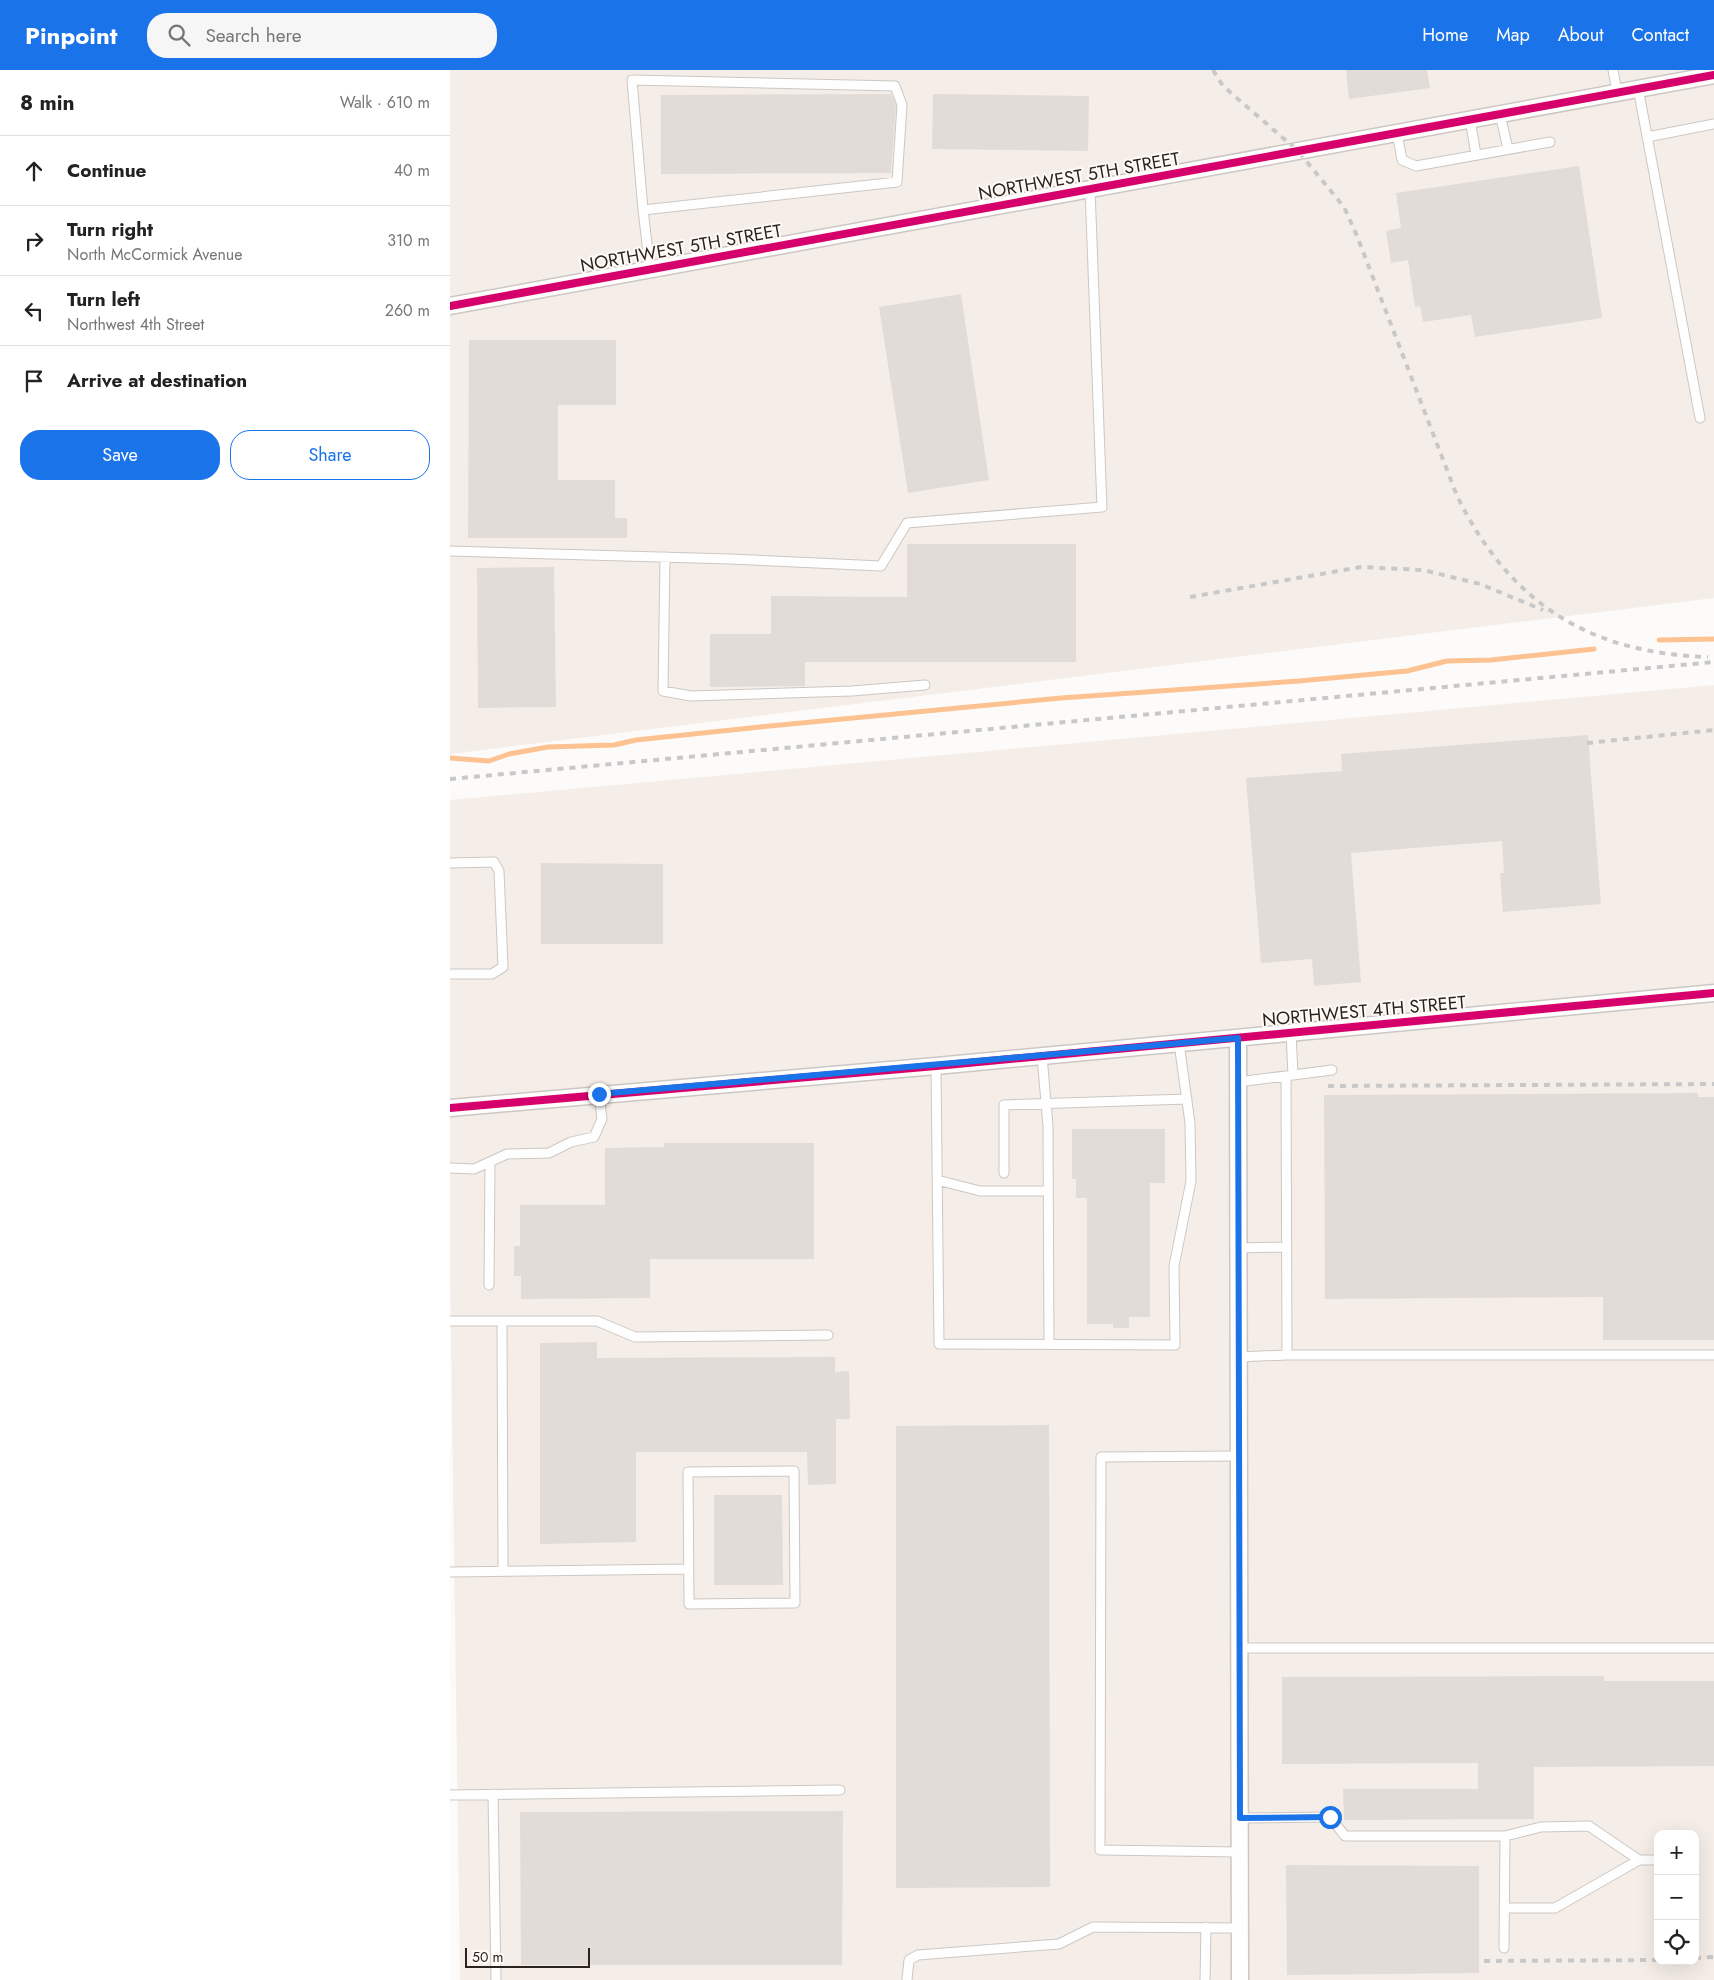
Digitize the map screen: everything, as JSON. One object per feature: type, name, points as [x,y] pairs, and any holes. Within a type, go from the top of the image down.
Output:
[{"type":"street","name":"NORTHWEST 5TH STREET","points":[[450,306],[1500,114],[1711,73]]},
{"type":"street","name":"NORTHWEST 4TH STREET","points":[[450,1108],[936,1066],[1714,993]]},
{"type":"street","points":[[1238,1038],[1240,1980]]},
{"type":"lane","points":[[1612,70],[1617,92]]},
{"type":"lane","points":[[643,210],[896,182],[902,105],[895,86],[632,80],[643,210],[650,269]]},
{"type":"lane","points":[[1638,88],[1700,418]]},
{"type":"lane","points":[[1500,114],[1508,150]]},
{"type":"lane","points":[[1470,119],[1476,155]]},
{"type":"lane","points":[[1647,137],[1714,124]]},
{"type":"lane","points":[[1397,133],[1402,160],[1416,166],[1550,142]]},
{"type":"lane","points":[[450,551],[882,566],[907,524],[1102,507],[1090,189]]},
{"type":"lane","points":[[665,557],[663,691],[691,696],[852,690],[925,685]]},
{"type":"lane","points":[[450,863],[494,862],[499,871],[503,967],[492,974],[450,974]]},
{"type":"lane","points":[[1286,1355],[1286,1248],[1291,1033]]},
{"type":"lane","points":[[936,1066],[939,1344],[1175,1345],[1174,1266],[1191,1181],[1190,1123],[1179,1043]]},
{"type":"lane","points":[[1042,1056],[1046,1103],[1049,1344]]},
{"type":"lane","points":[[1238,1082],[1332,1070]]},
{"type":"lane","points":[[450,1168],[474,1169],[506,1154],[549,1153],[571,1142],[594,1138],[602,1119],[599,1094]]},
{"type":"lane","points":[[1004,1173],[1004,1106],[1187,1099]]},
{"type":"lane","points":[[489,1285],[490,1162]]},
{"type":"lane","points":[[937,1180],[980,1191],[1048,1191]]},
{"type":"lane","points":[[1238,1248],[1286,1248]]},
{"type":"lane","points":[[450,1321],[597,1321],[634,1337],[828,1335]]},
{"type":"lane","points":[[502,1321],[503,1571]]},
{"type":"lane","points":[[1238,1357],[1286,1355],[1714,1355]]},
{"type":"lane","points":[[1238,1456],[1101,1457],[1100,1850],[1240,1852]]},
{"type":"lane","points":[[794,1471],[795,1603],[689,1604],[689,1569],[688,1472],[794,1471]]},
{"type":"lane","points":[[450,1572],[689,1569]]},
{"type":"lane","points":[[1239,1648],[1714,1648]]},
{"type":"lane","points":[[450,1795],[840,1790]]},
{"type":"lane","points":[[493,1794],[496,1980]]},
{"type":"lane","points":[[1240,1818],[1330,1817],[1345,1836],[1504,1836],[1541,1827],[1589,1826],[1639,1860]]},
{"type":"lane","points":[[1504,1836],[1504,1948]]},
{"type":"lane","points":[[1504,1908],[1555,1908],[1639,1860],[1654,1860]]},
{"type":"lane","points":[[907,1980],[909,1960],[918,1954],[1059,1944],[1093,1927],[1240,1928]]},
{"type":"lane","points":[[1205,1980],[1206,1928]]},
{"type":"shaded area","points":[[450,70],[1714,70],[1714,598],[450,754]]},
{"type":"shaded area","points":[[1714,685],[1714,1980],[460,1980],[450,1266],[450,800]]},
{"type":"building","points":[[1346,70],[1427,70],[1430,88],[1349,99]]},
{"type":"building","points":[[891,94],[896,106],[891,173],[661,174],[661,95]]},
{"type":"building","points":[[933,94],[1089,96],[1088,151],[932,149]]},
{"type":"building","points":[[1579,166],[1602,318],[1475,337],[1471,315],[1423,322],[1420,306],[1415,307],[1408,260],[1391,263],[1386,231],[1401,228],[1396,193]]},
{"type":"building","points":[[961,294],[989,480],[908,493],[879,307]]},
{"type":"building","points":[[469,340],[616,340],[616,405],[558,405],[558,480],[615,480],[615,518],[627,518],[627,538],[468,538]]},
{"type":"building","points":[[907,544],[1076,544],[1076,662],[805,662],[805,686],[710,687],[710,634],[771,634],[771,596],[907,597]]},
{"type":"building","points":[[554,567],[556,707],[478,708],[477,568]]},
{"type":"building","points":[[1588,735],[1601,904],[1503,912],[1500,873],[1504,873],[1502,841],[1351,853],[1361,982],[1314,986],[1312,959],[1261,963],[1246,778],[1342,771],[1341,754]]},
{"type":"building","points":[[541,863],[663,864],[663,944],[541,944]]},
{"type":"building","points":[[1698,1093],[1698,1097],[1714,1097],[1714,1340],[1603,1340],[1603,1297],[1325,1299],[1324,1095]]},
{"type":"building","points":[[1072,1129],[1165,1129],[1165,1183],[1150,1183],[1150,1317],[1129,1317],[1129,1328],[1113,1328],[1113,1324],[1087,1324],[1087,1198],[1076,1198],[1076,1179],[1072,1179]]},
{"type":"building","points":[[664,1143],[814,1143],[814,1259],[650,1259],[650,1298],[521,1299],[521,1276],[514,1276],[514,1246],[520,1246],[520,1205],[605,1205],[605,1148],[664,1147]]},
{"type":"building","points":[[597,1342],[597,1358],[835,1357],[835,1372],[849,1371],[850,1419],[836,1419],[836,1484],[808,1485],[807,1452],[636,1452],[636,1542],[540,1544],[540,1343]]},
{"type":"building","points":[[1049,1425],[1050,1887],[896,1888],[896,1426]]},
{"type":"building","points":[[714,1495],[782,1495],[783,1585],[714,1585]]},
{"type":"building","points":[[1604,1676],[1604,1681],[1714,1681],[1714,1766],[1534,1767],[1534,1819],[1344,1820],[1343,1789],[1478,1789],[1478,1763],[1282,1764],[1282,1677]]},
{"type":"building","points":[[843,1811],[842,1965],[521,1965],[520,1812]]},
{"type":"building","points":[[1286,1865],[1479,1866],[1479,1973],[1287,1975]]},
{"type":"waterway","points":[[1659,640],[1714,639]]},
{"type":"waterway","points":[[450,758],[489,761],[509,754],[548,747],[614,745],[636,740],[1061,698],[1299,681],[1407,671],[1447,661],[1491,660],[1594,649]]},
{"type":"railway","points":[[1213,70],[1223,86],[1298,151],[1344,207],[1357,236],[1457,496],[1478,533],[1502,566],[1528,593],[1557,615],[1590,633],[1626,645],[1665,653],[1708,657]]},
{"type":"railway","points":[[1190,597],[1361,567],[1423,570],[1480,584],[1543,610]]},
{"type":"railway","points":[[450,779],[1714,662]]},
{"type":"railway","points":[[1587,743],[1714,730]]},
{"type":"railway","points":[[1328,1086],[1714,1084]]},
{"type":"railway","points":[[1699,1958],[1714,1957]]},
{"type":"railway","points":[[1484,1961],[1654,1960]]},
{"type":"cycle path","points":[[450,306],[1714,75]]},
{"type":"cycle path","points":[[450,1108],[936,1066],[1714,993]]},
{"type":"route","points":[[599,1094],[936,1066],[1238,1038],[1240,1818],[1330,1817]]}]
